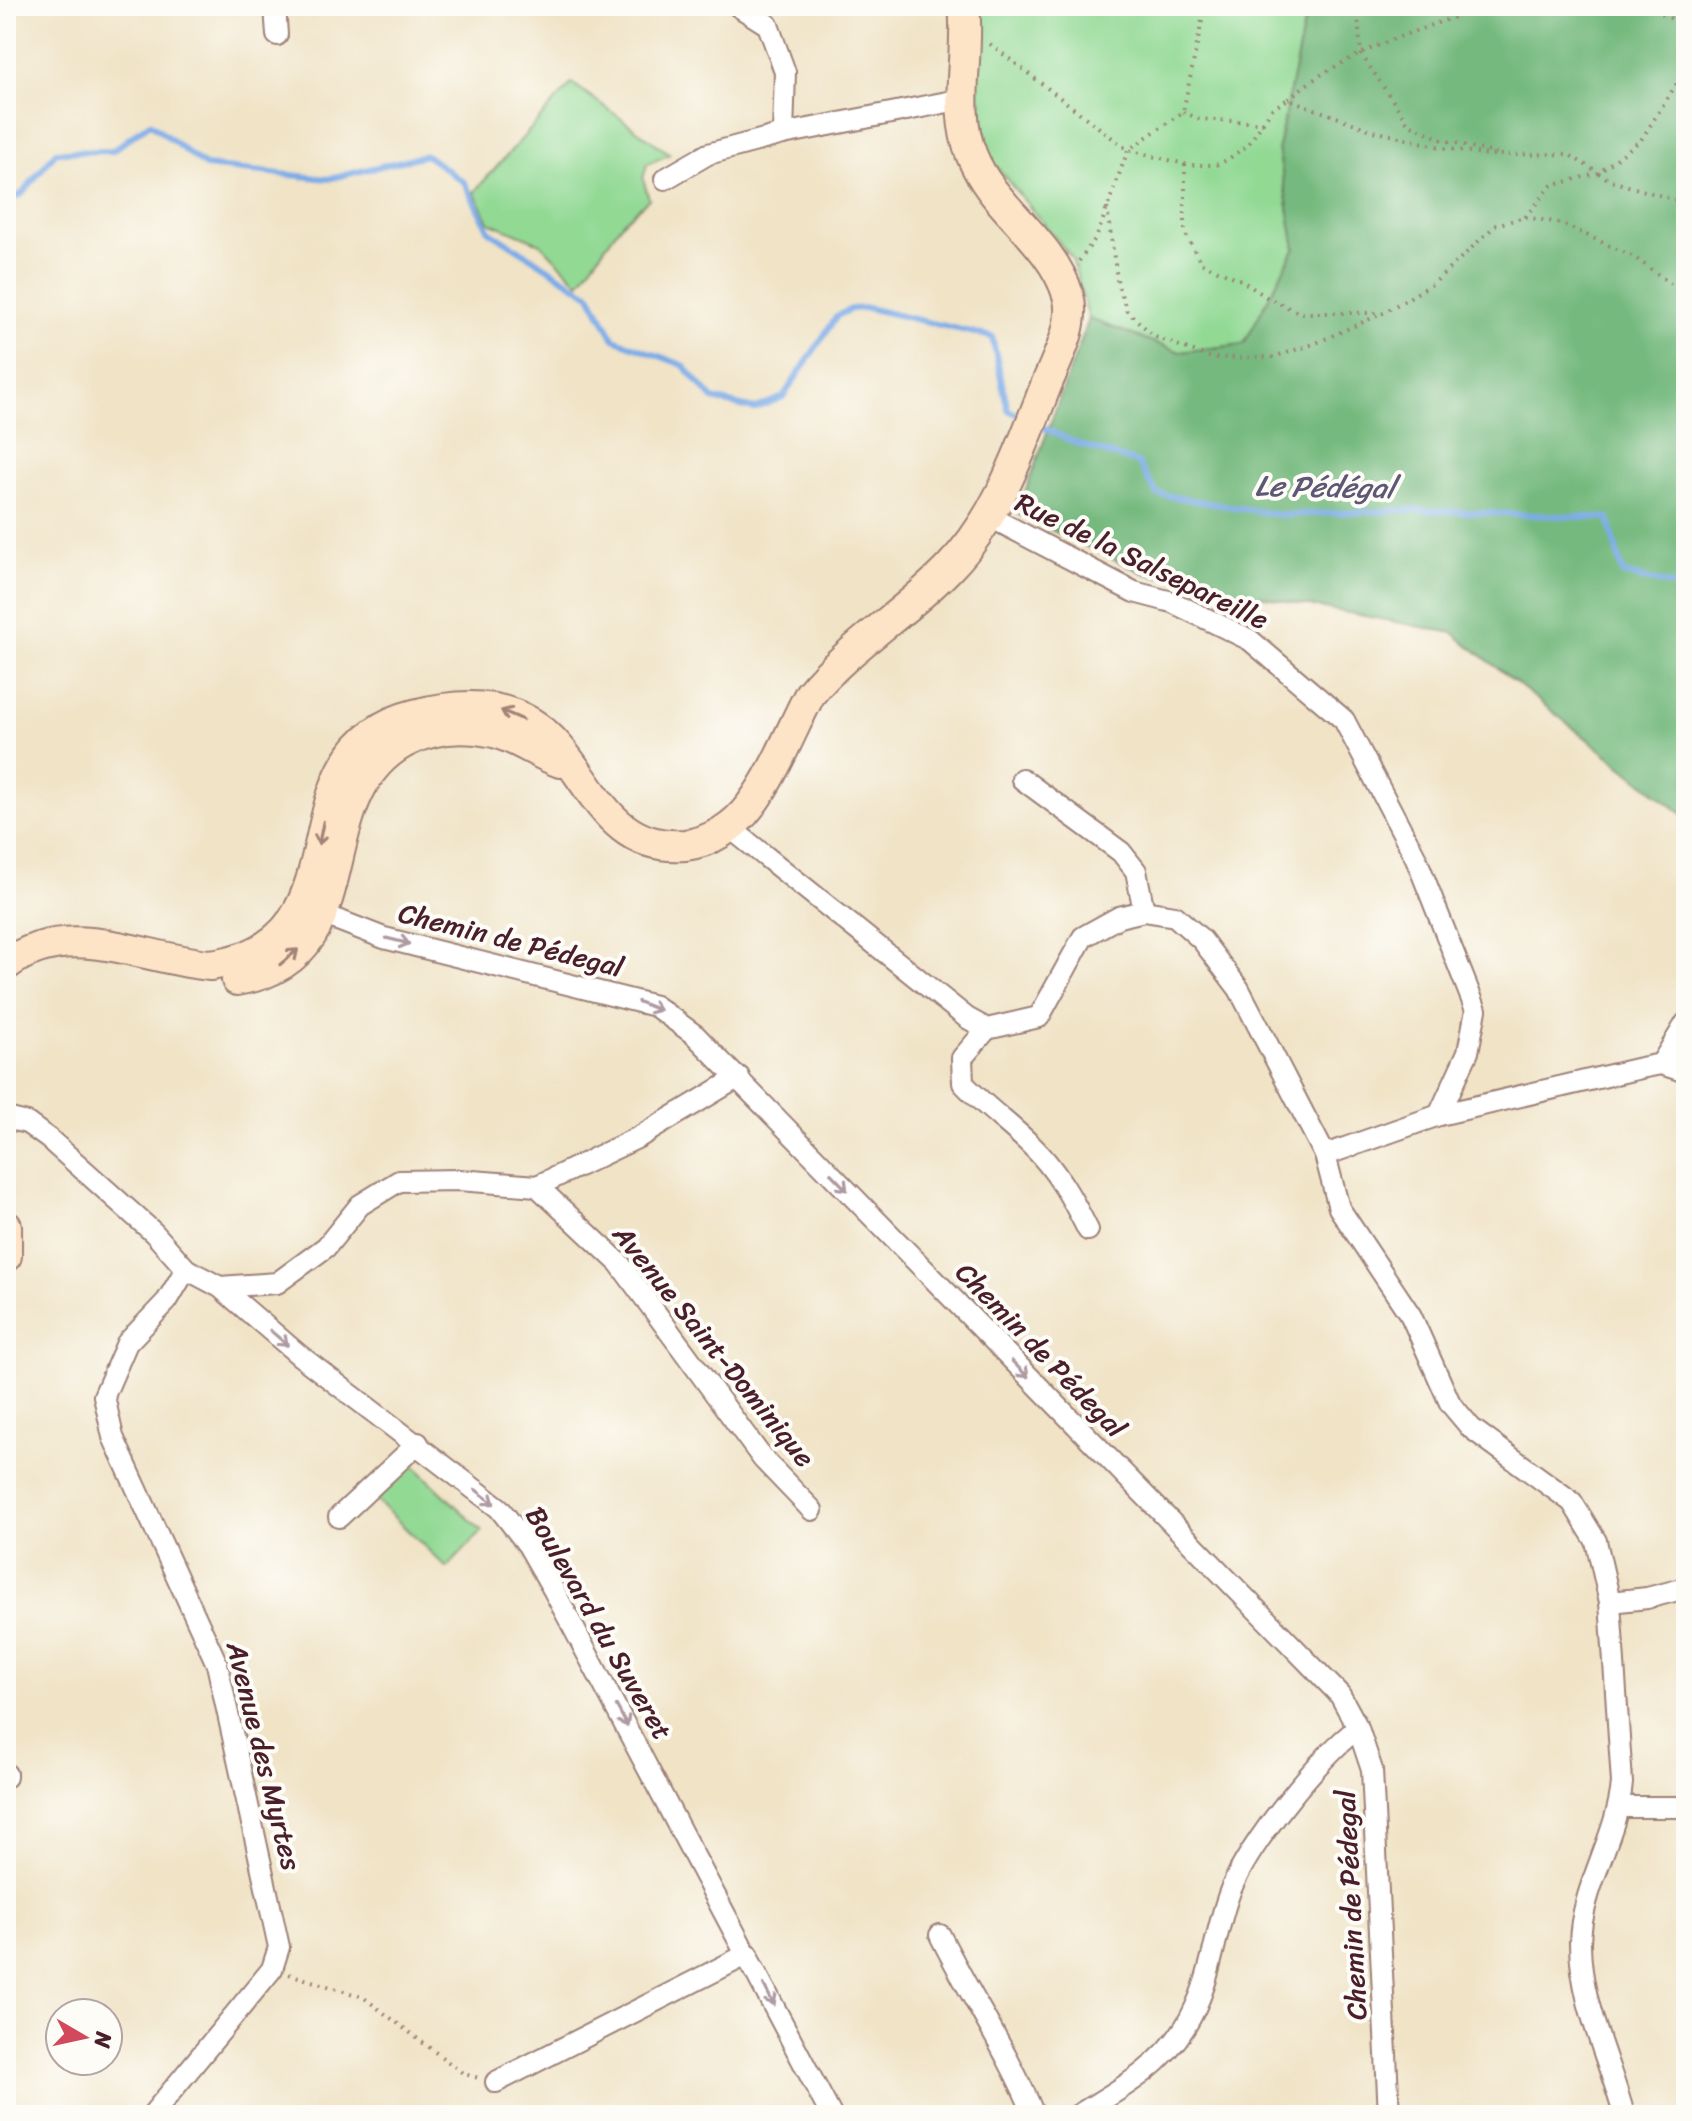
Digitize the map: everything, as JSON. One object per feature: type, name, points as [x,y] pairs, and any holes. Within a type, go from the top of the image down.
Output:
[{"type":"street","points":[[275,6],[277,35]]},
{"type":"street","points":[[738,6],[768,25],[781,60],[785,72],[783,134]]},
{"type":"street","points":[[6,989],[13,980],[36,966],[75,957],[181,981],[242,979],[285,963],[314,910],[312,879],[326,807],[356,750],[379,730],[410,715],[451,717],[500,710],[531,723],[554,743],[606,814],[651,842],[688,844],[709,840],[729,827],[750,806],[810,694],[823,678],[952,566],[988,516],[1012,470],[1064,341],[1069,315],[1068,296],[1062,281],[1049,256],[990,188],[972,157],[963,99],[965,14]]},
{"type":"street","points":[[665,179],[708,154],[783,134],[963,99]]},
{"type":"street","name":"Rue de la Salsepareille","points":[[988,516],[1134,592],[1172,602],[1250,640],[1344,720],[1416,858],[1476,1010],[1468,1052],[1439,1115]]},
{"type":"street","points":[[1022,779],[1121,852],[1136,871],[1144,911]]},
{"type":"street","points":[[729,827],[967,1018],[987,1029]]},
{"type":"street","points":[[6,965],[38,947],[74,941],[117,946],[188,963],[231,962],[264,950],[314,910]]},
{"type":"street","name":"Chemin de Pédegal","points":[[314,910],[384,938],[655,1006],[695,1035],[1340,1695],[1358,1728],[1372,1770],[1389,2115]]},
{"type":"street","points":[[1088,1230],[1068,1192],[1034,1147],[963,1083],[962,1058],[987,1029],[1039,1017],[1083,937],[1119,917],[1144,911],[1175,916],[1202,940],[1239,989],[1325,1155],[1339,1208],[1411,1316],[1450,1403],[1471,1428],[1572,1502],[1596,1541],[1610,1602],[1622,1783],[1620,1807],[1591,1883],[1580,1942],[1587,2002],[1612,2069],[1624,2115]]},
{"type":"street","points":[[1661,1064],[1686,1023]]},
{"type":"street","points":[[1325,1155],[1439,1115],[1661,1064],[1686,1072]]},
{"type":"street","points":[[220,1287],[277,1283],[326,1247],[360,1205],[399,1181],[459,1180],[537,1186],[639,1137],[739,1077]]},
{"type":"street","name":"Boulevard du Suveret","points":[[6,1118],[27,1123],[49,1139],[154,1233],[186,1269],[220,1287],[299,1355],[418,1443],[499,1508],[528,1545],[831,2115]]},
{"type":"street","name":"Avenue Saint-Dominique","points":[[537,1186],[619,1263],[763,1459],[812,1510]]},
{"type":"street","points":[[6,1226],[6,1256]]},
{"type":"street","name":"Avenue des Myrtes","points":[[186,1269],[167,1301],[127,1343],[104,1396],[113,1437],[157,1526],[217,1664],[277,1925],[279,1947],[272,1969]]},
{"type":"street","points":[[339,1517],[418,1443]]},
{"type":"street","points":[[1610,1602],[1647,1598],[1686,1588]]},
{"type":"street","points":[[1078,2115],[1151,2069],[1185,2027],[1213,1965],[1231,1890],[1254,1850],[1341,1740],[1358,1728]]},
{"type":"street","points":[[1620,1807],[1686,1807]]},
{"type":"street","points":[[940,1935],[974,2004],[1014,2066],[1034,2115]]},
{"type":"street","points":[[496,2082],[748,1954]]},
{"type":"street","points":[[152,2115],[272,1969]]},
{"type":"path","points":[[1062,281],[1092,245],[1128,150],[1183,112],[1205,6]]},
{"type":"path","points":[[1357,6],[1361,54],[1408,123],[1440,139],[1504,155]]},
{"type":"path","points":[[965,14],[1002,56],[1072,104],[1128,150],[1185,163],[1216,165],[1248,145],[1266,123],[1272,109],[1310,79],[1361,54],[1485,6]]},
{"type":"path","points":[[1648,6],[1686,27]]},
{"type":"path","points":[[1525,217],[1551,186],[1598,173],[1641,140],[1686,69]]},
{"type":"path","points":[[1288,99],[1327,110],[1374,131],[1445,148],[1504,155],[1568,154],[1611,181],[1686,203]]},
{"type":"path","points":[[1183,112],[1199,119],[1266,123]]},
{"type":"path","points":[[1185,163],[1185,233],[1201,263],[1239,279],[1268,298],[1300,313],[1383,313]]},
{"type":"path","points":[[1107,208],[1118,286],[1127,311],[1155,337],[1212,358],[1273,357],[1314,344],[1383,313],[1434,283],[1496,225],[1525,217],[1560,223],[1634,257],[1686,295]]},
{"type":"path","points":[[272,1969],[363,1997],[464,2074],[496,2082]]},
{"type":"green space","points":[[979,6],[1314,6],[1304,24],[1278,148],[1295,248],[1244,344],[1180,352],[1089,319],[1072,258],[989,158],[977,87]]},
{"type":"green space","points":[[1314,6],[1686,6],[1686,817],[1453,633],[1145,574],[1017,514],[1089,319],[1180,352],[1244,344],[1295,248],[1278,148],[1304,24]]},
{"type":"green space","points":[[572,83],[670,154],[647,164],[643,179],[649,199],[623,222],[579,283],[540,243],[489,222],[474,192]]},
{"type":"green space","points":[[411,1463],[482,1531],[447,1568],[376,1500]]},
{"type":"waterway","name":"Le Pédégal","points":[[6,201],[22,194],[56,152],[112,151],[150,123],[205,166],[328,179],[426,155],[465,183],[489,231],[590,295],[614,339],[683,365],[713,399],[754,409],[783,397],[837,316],[851,309],[867,308],[992,337],[1008,410],[1023,417]]},
{"type":"waterway","name":"Le Pédégal","points":[[1040,426],[1078,444],[1138,463],[1157,494],[1280,515],[1416,510],[1608,518],[1623,574],[1681,587],[1686,594]]}]
